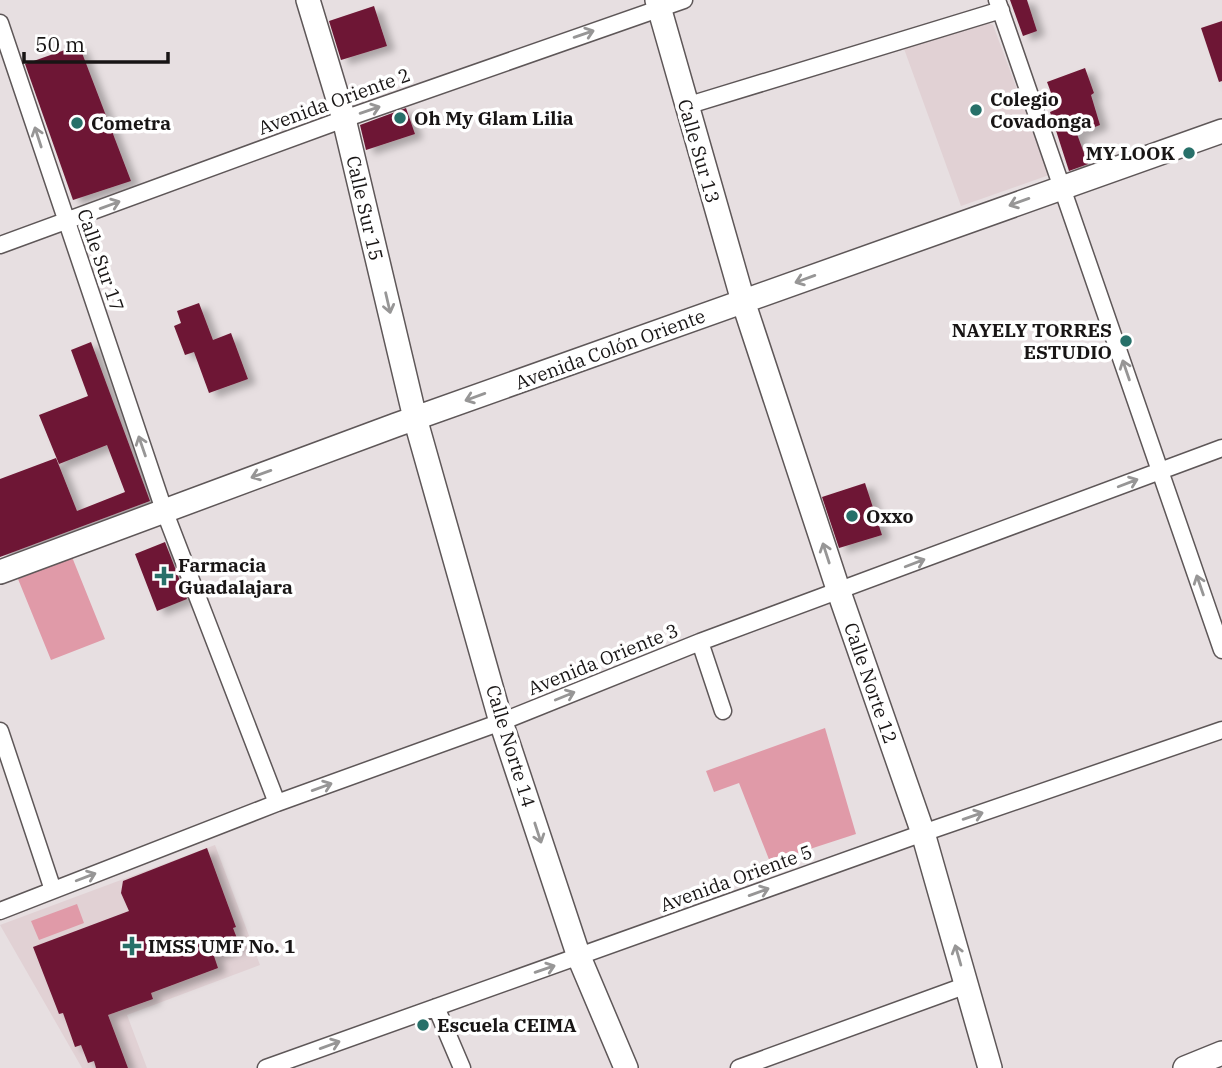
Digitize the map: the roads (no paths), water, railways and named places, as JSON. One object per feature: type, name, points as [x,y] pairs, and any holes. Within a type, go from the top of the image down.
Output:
[{"type":"street","name":"Calle Sur 15","points":[[309,0],[344,119],[415,418]]},
{"type":"street","name":"Avenida Oriente 2","points":[[0,246],[658,4],[684,0]]},
{"type":"street","name":"Calle Sur 13","points":[[658,4],[743,301]]},
{"type":"street","points":[[686,106],[999,5],[1222,650]]},
{"type":"street","name":"Calle Sur 17","points":[[0,23],[164,510],[277,803]]},
{"type":"street","name":"Avenida Colón Oriente","points":[[0,572],[415,418],[1222,131]]},
{"type":"street","name":"Calle Norte 12","points":[[743,301],[839,592],[923,833],[990,1068]]},
{"type":"street","name":"Calle Norte 14","points":[[415,418],[501,722],[579,957],[626,1068]]},
{"type":"street","name":"Avenida Oriente 3","points":[[0,911],[277,803],[501,722],[701,642],[1222,448]]},
{"type":"street","points":[[701,642],[723,711]]},
{"type":"street","name":"Avenida Oriente 5","points":[[266,1068],[298,1063],[436,1007],[923,833],[1222,730]]},
{"type":"street","points":[[0,731],[53,890]]},
{"type":"street","points":[[739,1068],[967,985]]},
{"type":"street","points":[[436,1007],[462,1068]]},
{"type":"street","points":[[1185,1068],[1222,1053]]},
{"type":"place","name":"Colegio Covadonga","points":[[976,110]]},
{"type":"place","name":"Oh My Glam Lilia","points":[[400,118]]},
{"type":"place","name":"Cometra","points":[[77,123]]},
{"type":"place","name":"MY LOOK","points":[[1189,153]]},
{"type":"place","name":"NAYELY TORRES ESTUDIO","points":[[1126,341]]},
{"type":"place","name":"Oxxo","points":[[852,516]]},
{"type":"place","name":"Farmacia Guadalajara","points":[[164,576]]},
{"type":"place","name":"IMSS UMF No. 1","points":[[132,946]]},
{"type":"place","name":"Escuela CEIMA","points":[[423,1025]]}]
